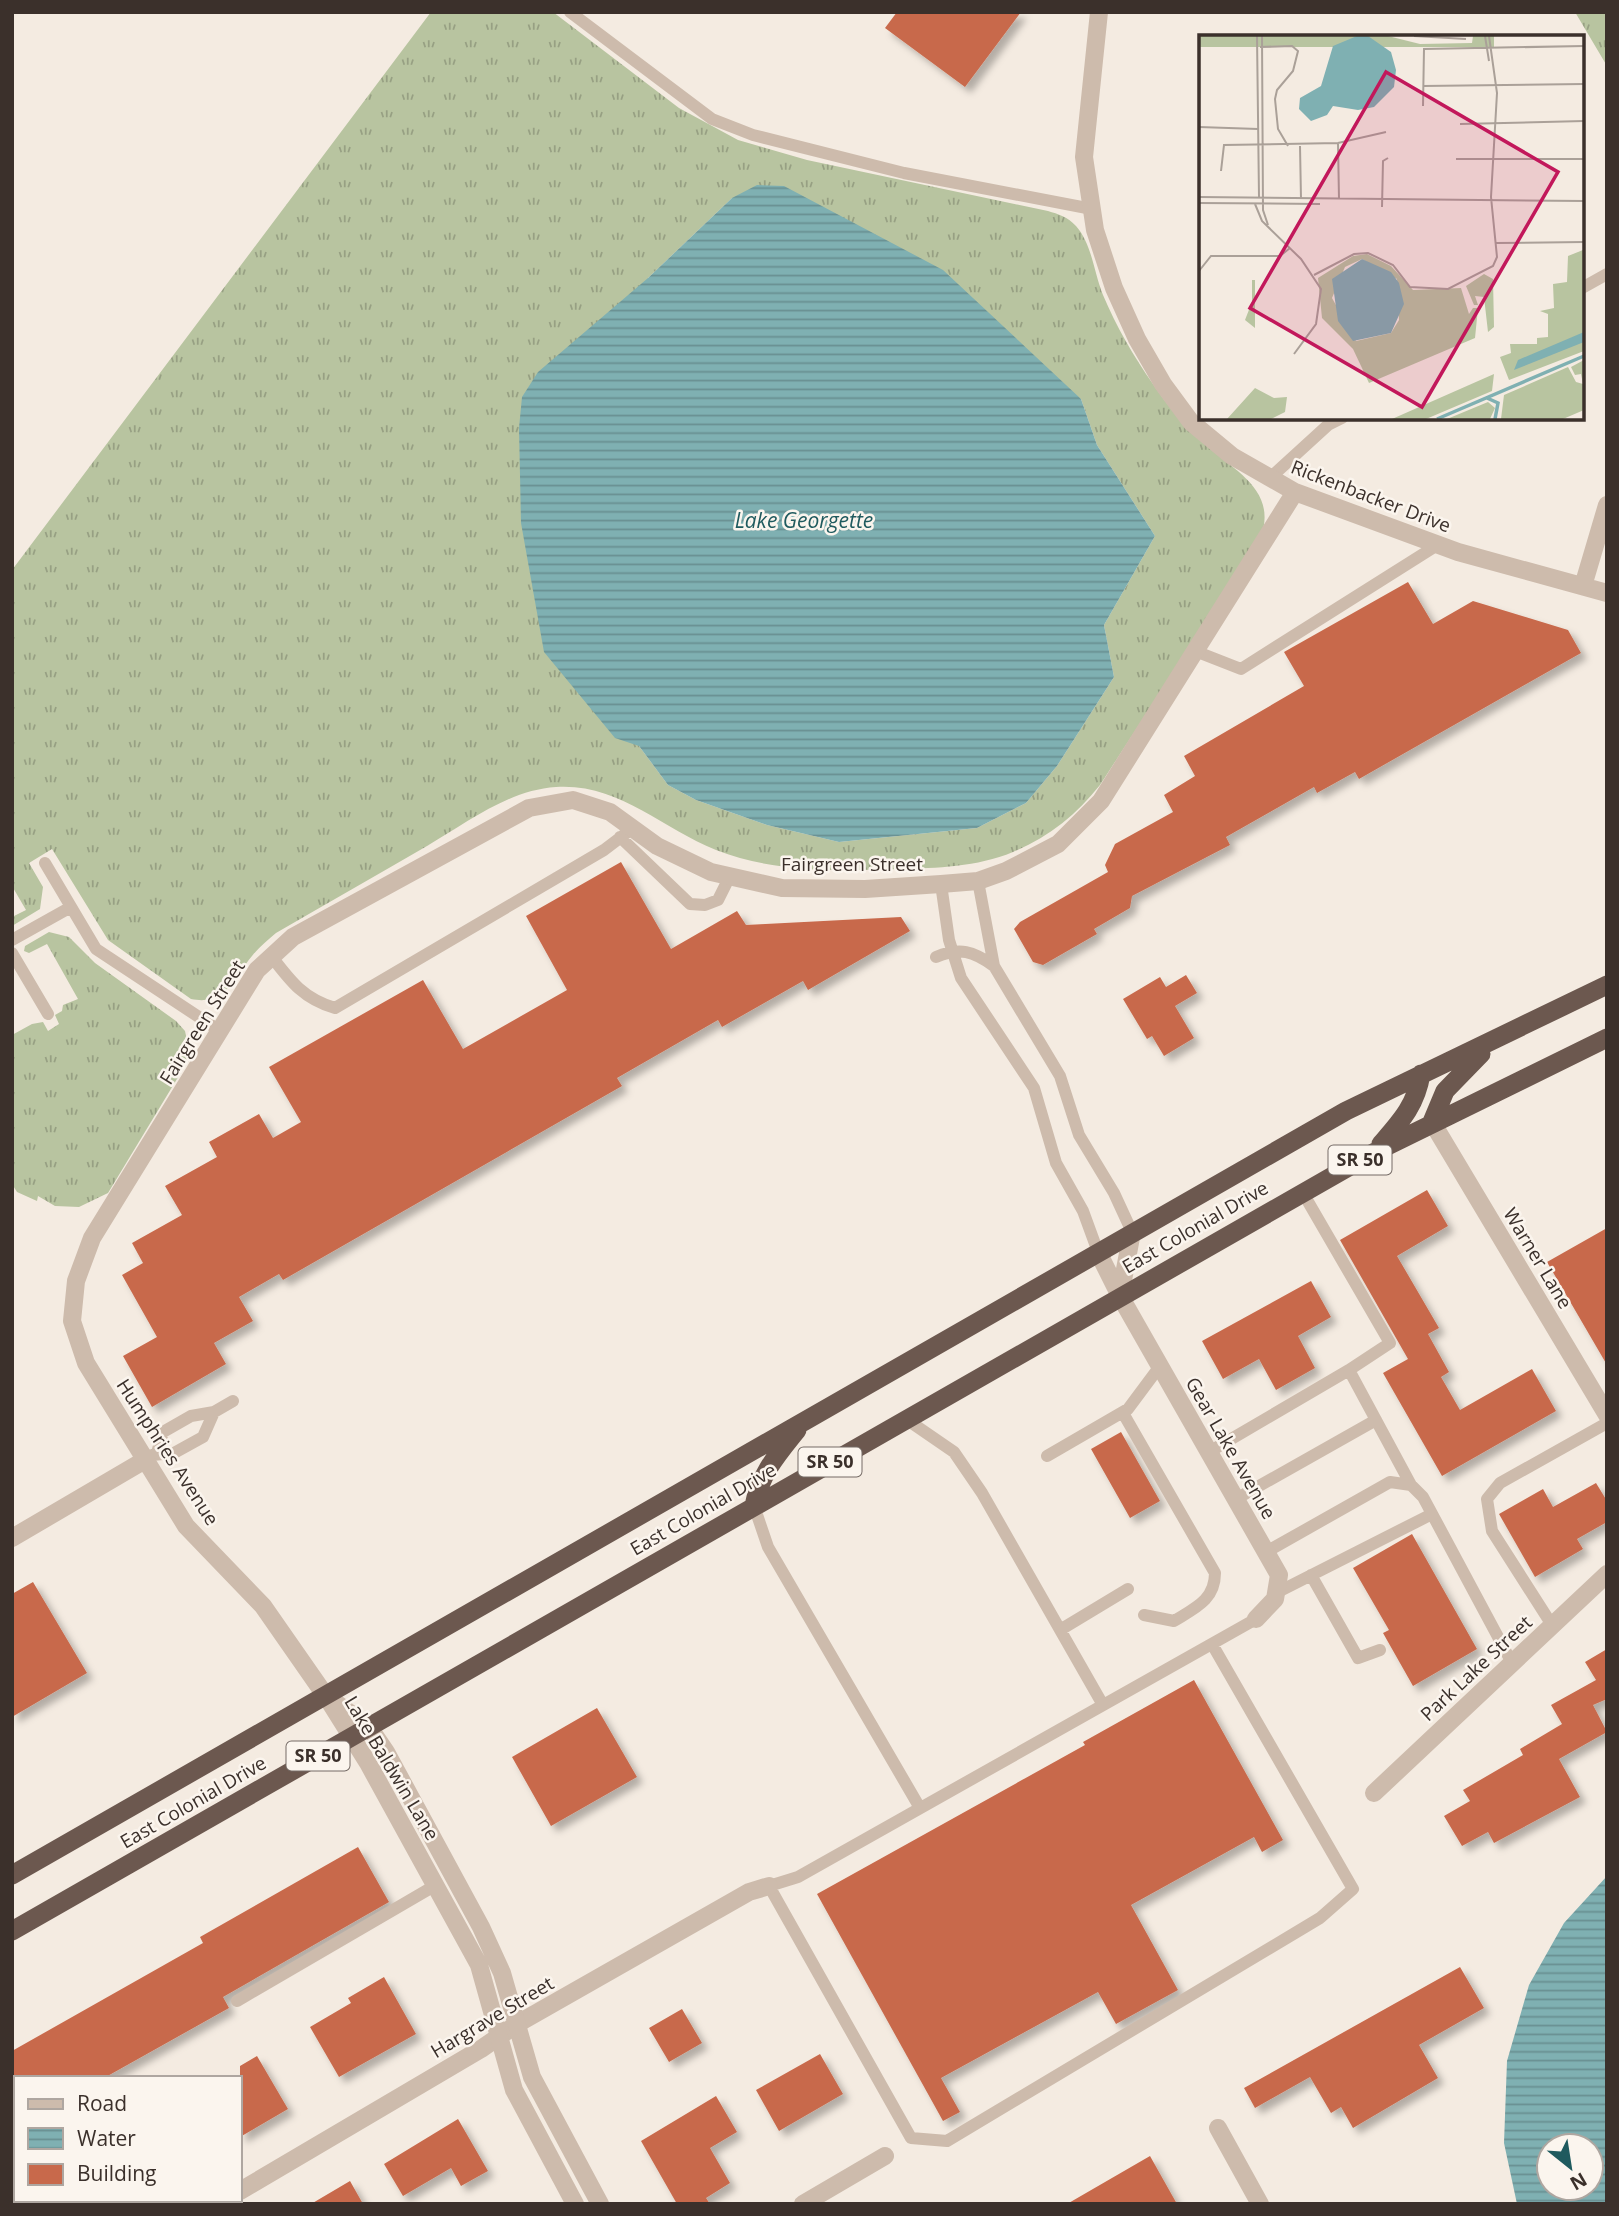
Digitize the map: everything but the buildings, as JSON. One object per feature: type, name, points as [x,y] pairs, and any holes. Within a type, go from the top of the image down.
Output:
[{"type":"highway","name":"East Colonial Drive","points":[[12,1875],[1346,1111],[1607,985]]},
{"type":"highway","name":"East Colonial Drive","points":[[12,1931],[1373,1153],[1607,1038]]},
{"type":"highway","points":[[1433,1122],[1445,1091],[1498,1039]]},
{"type":"highway","points":[[1373,1153],[1409,1112],[1418,1093],[1420,1074]]},
{"type":"highway","points":[[754,1506],[758,1484],[768,1465],[804,1421]]},
{"type":"street","name":"Rickenbacker Drive","points":[[1099,12],[1084,157],[1092,209],[1114,288],[1137,339],[1163,384],[1191,422],[1232,456],[1295,492],[1438,544],[1607,593]]},
{"type":"street","name":"Fairgreen Street","points":[[92,1238],[257,970],[293,937],[528,808],[573,800],[610,812],[626,833],[711,872],[782,888],[864,889],[978,881],[1006,871],[1058,844],[1101,801],[1295,492]]},
{"type":"street","points":[[1583,586],[1607,505]]},
{"type":"street","name":"Warner Lane","points":[[1433,1122],[1607,1415]]},
{"type":"street","points":[[1120,1296],[1132,1232]]},
{"type":"street","name":"Humphries Avenue","points":[[92,1238],[76,1281],[72,1321],[86,1363],[151,1456],[186,1526],[262,1606],[325,1695]]},
{"type":"street","name":"Gear Lake Avenue","points":[[1098,1252],[1120,1296],[1279,1575],[1278,1592]]},
{"type":"street","points":[[12,1538],[151,1456]]},
{"type":"street","name":"Park Lake Street","points":[[1374,1793],[1607,1574]]},
{"type":"street","points":[[1256,1619],[1278,1592]]},
{"type":"street","name":"Lake Baldwin Lane","points":[[325,1695],[369,1727],[386,1752],[481,1927],[502,1973],[532,2077],[600,2204]]},
{"type":"street","name":"Lake Baldwin Lane","points":[[325,1695],[436,1885],[479,1965],[514,2090],[575,2204]]},
{"type":"street","name":"Hargrave Street","points":[[242,2189],[517,2024],[749,1892],[769,1886]]},
{"type":"street","points":[[1218,2128],[1260,2204]]},
{"type":"street","points":[[803,2204],[884,2156]]},
{"type":"lane","points":[[570,12],[712,118],[753,135],[904,173],[1092,209]]},
{"type":"lane","points":[[1584,287],[1607,274]]},
{"type":"lane","points":[[1270,478],[1328,425],[1338,420]]},
{"type":"lane","points":[[1195,651],[1241,669],[1438,544]]},
{"type":"lane","points":[[272,957],[299,991],[315,1002],[335,1008],[626,833],[690,904],[705,905],[718,900],[730,876]]},
{"type":"lane","points":[[45,863],[96,949],[220,1031]]},
{"type":"lane","points":[[978,881],[994,966],[1059,1076],[1079,1135],[1114,1193],[1132,1232]]},
{"type":"lane","points":[[941,884],[952,950],[961,978],[1034,1088],[1056,1163],[1083,1212],[1098,1252]]},
{"type":"lane","points":[[12,940],[71,907]]},
{"type":"lane","points":[[936,957],[952,950],[974,952],[994,966]]},
{"type":"lane","points":[[12,953],[48,1014]]},
{"type":"lane","points":[[1209,1452],[1390,1343],[1303,1193]]},
{"type":"lane","points":[[1047,1456],[1122,1413],[1160,1366]]},
{"type":"lane","points":[[1349,1370],[1411,1485],[1423,1497],[1512,1663]]},
{"type":"lane","points":[[151,1456],[163,1432],[191,1416],[215,1412],[233,1401]]},
{"type":"lane","points":[[151,1456],[174,1453],[203,1437],[215,1412]]},
{"type":"lane","points":[[1122,1413],[1215,1573],[1215,1587],[1206,1602],[1174,1621],[1144,1615]]},
{"type":"lane","points":[[906,1419],[954,1452],[982,1493],[1103,1705]]},
{"type":"lane","points":[[1236,1499],[1376,1420]]},
{"type":"lane","points":[[1552,1625],[1492,1531],[1486,1499],[1500,1483],[1607,1423]]},
{"type":"lane","points":[[1266,1552],[1390,1482],[1411,1485]]},
{"type":"lane","points":[[754,1506],[768,1547],[920,1808]]},
{"type":"lane","points":[[1278,1592],[1432,1514]]},
{"type":"lane","points":[[1311,1575],[1358,1658],[1380,1650]]},
{"type":"lane","points":[[1060,1630],[1128,1589]]},
{"type":"lane","points":[[1212,1644],[1353,1889],[1320,1919],[947,2141],[911,2138],[769,1886],[798,1877],[1256,1619]]},
{"type":"lane","points":[[237,2001],[436,1885]]},
{"type":"green space","points":[[431,12],[553,12],[679,108],[738,140],[807,160],[1048,211],[1066,218],[1076,226],[1086,241],[1108,307],[1146,374],[1191,431],[1251,484],[1259,494],[1264,521],[1261,537],[1100,785],[1061,824],[1013,852],[971,864],[942,867],[852,870],[783,867],[738,858],[716,850],[620,799],[600,792],[579,788],[539,789],[489,809],[276,933],[255,953],[228,989],[221,995],[203,1000],[191,999],[108,940],[52,849],[29,863],[43,887],[40,909],[12,926],[12,917],[26,910],[12,886],[12,570]],"holes":[[[732,198],[1081,399],[1097,445],[1155,536],[1104,625],[1114,677],[1057,766],[1026,803],[977,828],[839,842],[767,825],[696,800],[668,785],[639,746],[648,278]]]},
{"type":"green space","points":[[1575,12],[1607,12],[1607,66]]},
{"type":"green space","points":[[49,932],[69,937],[95,963],[176,1021],[185,1031],[188,1045],[186,1064],[108,1193],[79,1207],[55,1206],[38,1196],[37,1201],[17,1192],[12,1184],[12,1035],[32,1024],[43,1022],[48,1031],[59,1024],[55,1015],[62,1011],[63,1005],[78,999],[47,944],[29,953],[24,951],[25,946]]},
{"type":"water","name":"Lake Georgette","points":[[757,185],[784,186],[943,270],[1081,399],[1097,445],[1155,536],[1104,625],[1114,677],[1057,766],[1026,803],[977,828],[839,842],[767,825],[696,800],[668,785],[639,746],[615,738],[544,652],[521,523],[519,428],[522,397],[538,372],[648,278],[732,198]]},
{"type":"water","points":[[1607,1876],[1607,2204],[1517,2204],[1504,2143],[1507,2061],[1529,1985],[1564,1923]]}]
